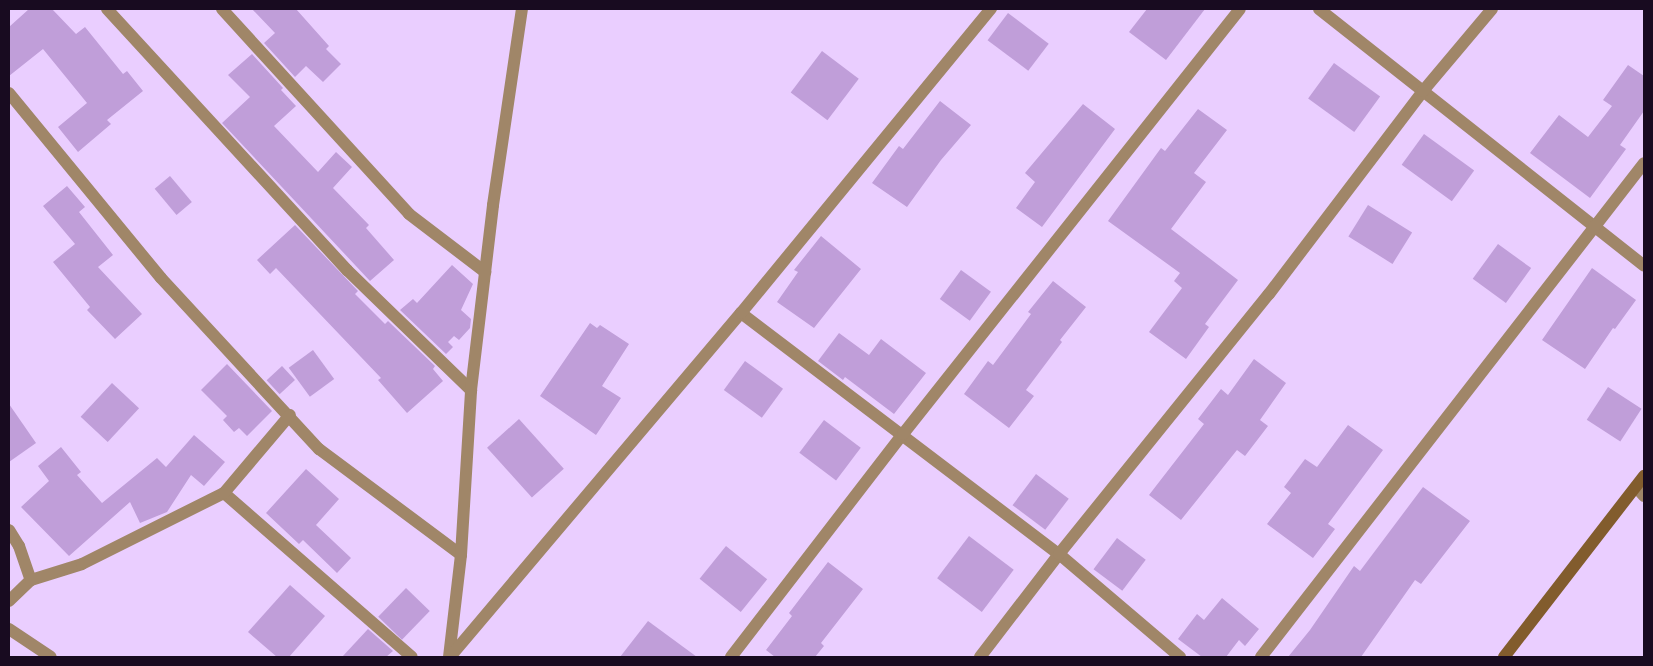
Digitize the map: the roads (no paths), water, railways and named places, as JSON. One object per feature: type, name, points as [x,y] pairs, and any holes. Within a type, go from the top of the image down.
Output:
[{"type":"main road","points":[[1504,657],[1640,492],[1644,476]]},
{"type":"street","points":[[107,9],[347,270],[471,390]]},
{"type":"street","points":[[222,9],[409,214],[485,272]]},
{"type":"street","points":[[449,657],[461,555],[471,390],[485,272],[522,9]]},
{"type":"street","points":[[449,657],[741,313],[991,9]]},
{"type":"street","points":[[731,657],[904,434],[1240,9]]},
{"type":"street","points":[[1319,9],[1644,266]]},
{"type":"street","points":[[980,657],[1059,554],[1269,294],[1423,91],[1492,9]]},
{"type":"street","points":[[9,93],[161,278],[290,415],[319,449],[461,555]]},
{"type":"street","points":[[1261,657],[1644,163]]},
{"type":"street","points":[[741,313],[904,434],[1059,554],[1180,657]]},
{"type":"street","points":[[9,601],[31,580],[82,564],[224,493],[290,415]]},
{"type":"street","points":[[224,493],[412,657]]},
{"type":"street","points":[[9,530],[19,546],[31,580]]},
{"type":"street","points":[[9,629],[51,657]]}]
